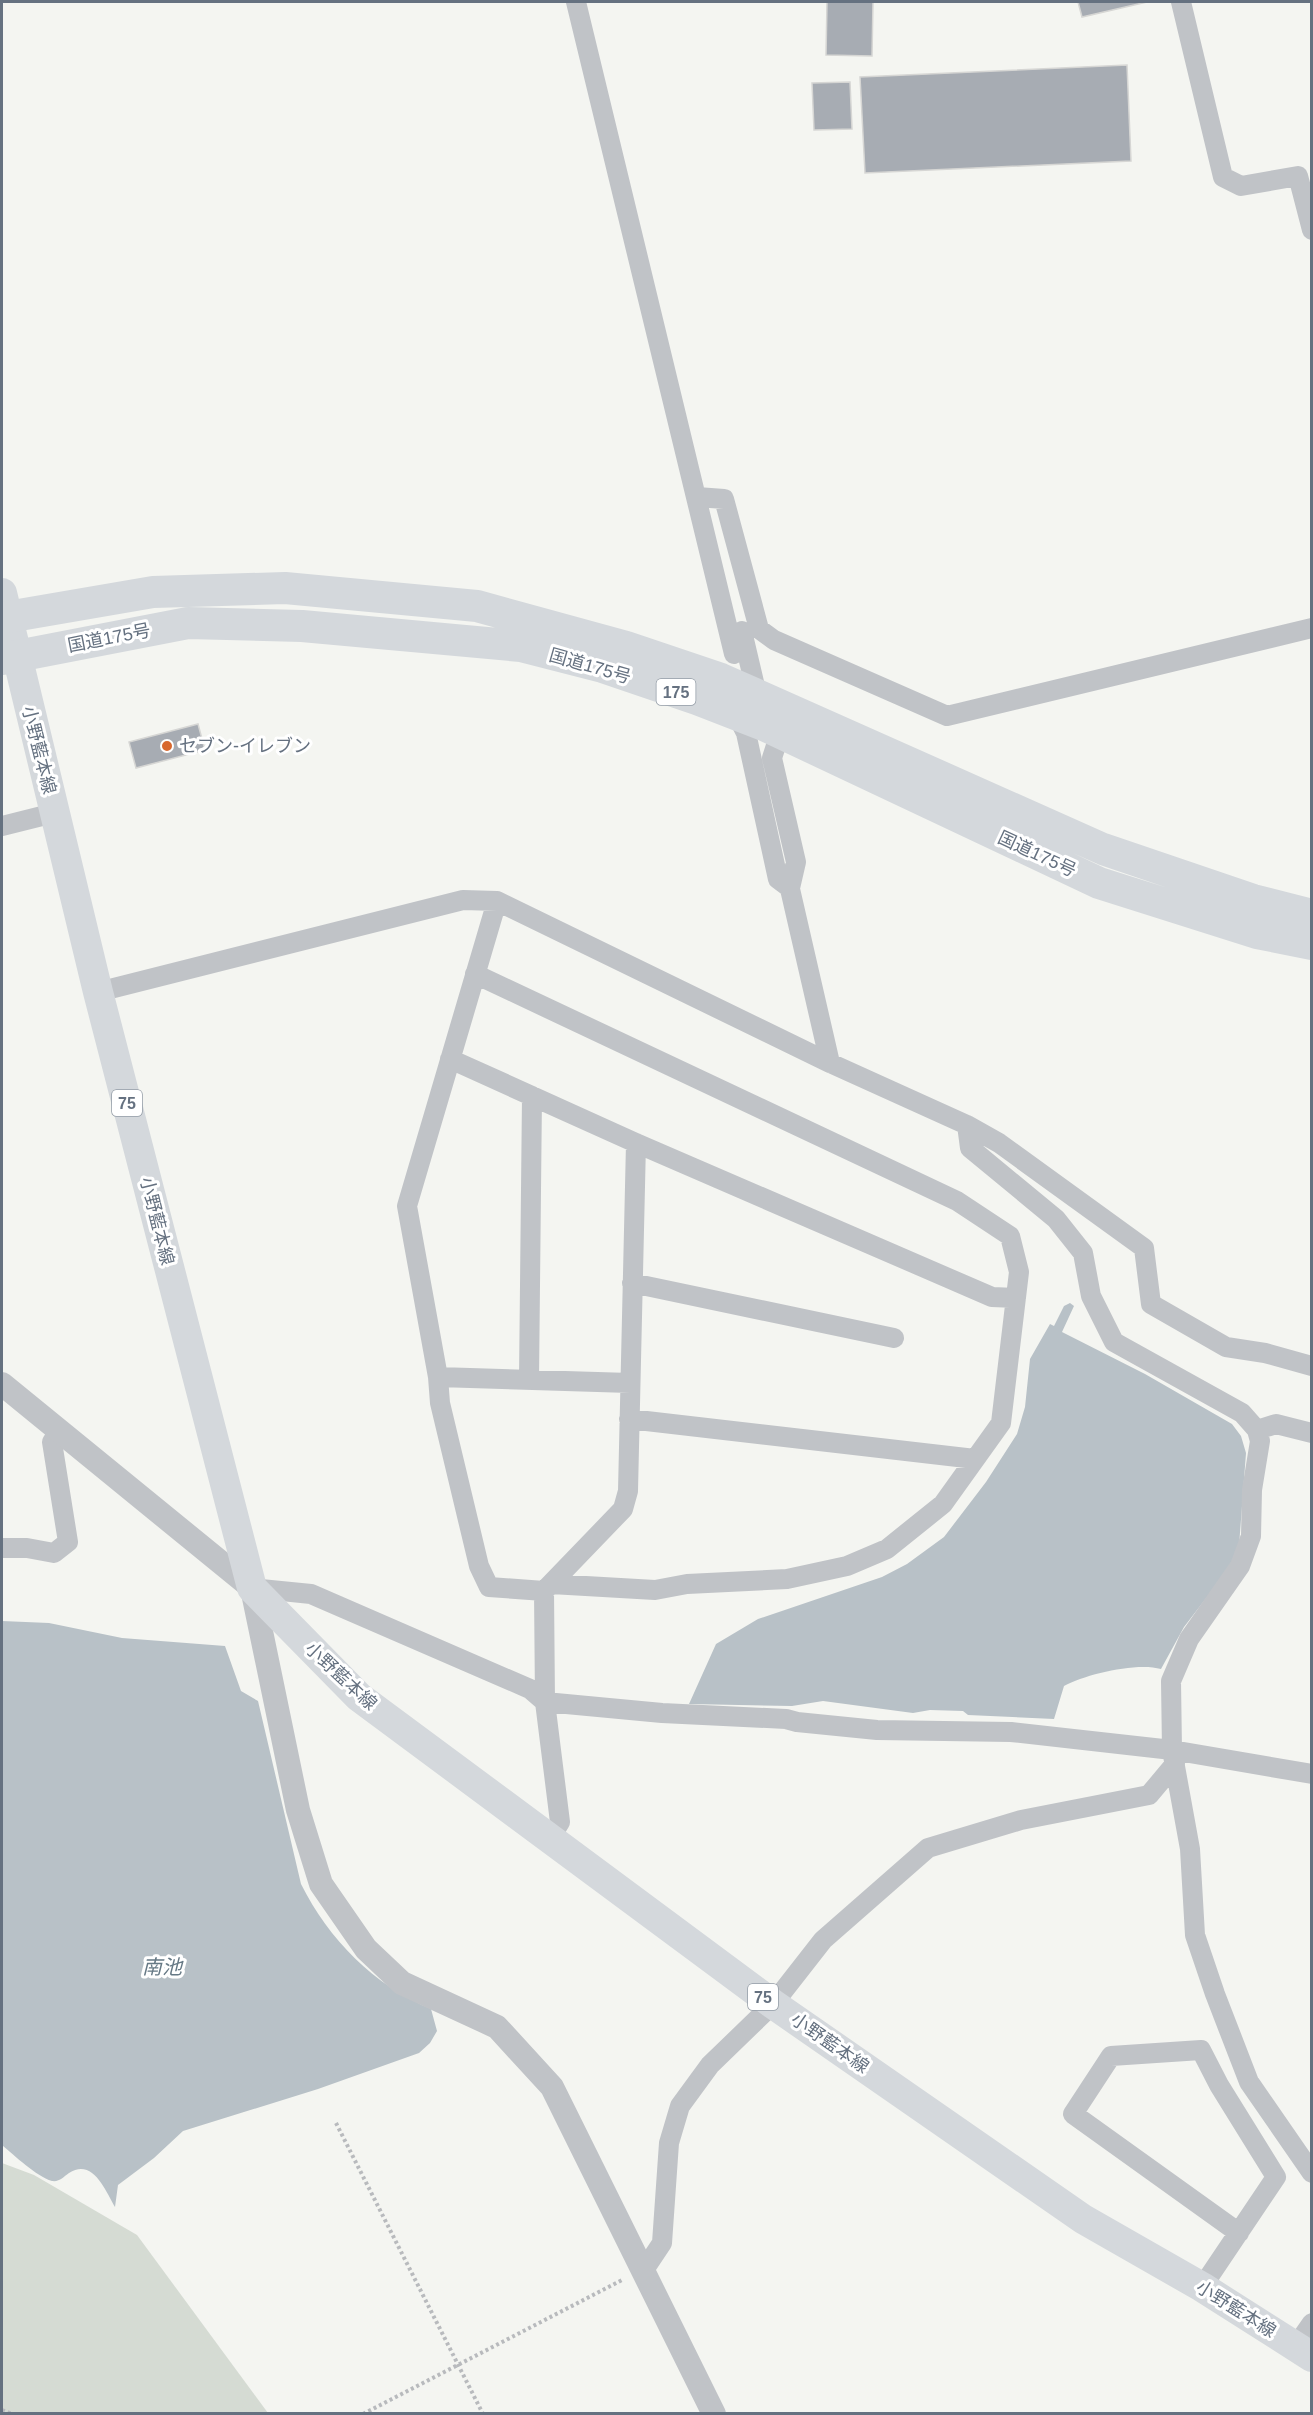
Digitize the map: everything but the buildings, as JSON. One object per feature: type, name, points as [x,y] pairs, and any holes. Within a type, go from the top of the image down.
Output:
[{"type":"highway","name":"国道175号","points":[[4,610],[153,592],[285,588],[477,606],[626,646],[727,666],[769,743],[1099,883],[1257,933],[1311,944]]},
{"type":"highway","name":"国道175号","points":[[9,657],[188,623],[314,627],[520,646],[747,705],[1103,849],[1253,900],[1311,915]]},
{"type":"main road","name":"小野藍本線","points":[[4,610],[9,657],[54,813],[252,1588],[358,1697],[773,2004],[1083,2219],[1202,2287],[1306,2342]]},
{"type":"street","points":[[576,2],[697,497],[727,666]]},
{"type":"street","points":[[1181,2],[1223,177],[1241,186],[1298,176],[1311,230]]},
{"type":"street","points":[[697,497],[724,499],[759,629],[774,640],[947,716],[1311,628]]},
{"type":"street","points":[[697,497],[692,510],[727,666]]},
{"type":"street","points":[[697,497],[717,521],[747,705],[746,733],[778,879],[790,888]]},
{"type":"street","points":[[769,743],[796,862],[790,888]]},
{"type":"street","points":[[769,743],[790,888],[830,1064]]},
{"type":"street","points":[[2,826],[54,813]]},
{"type":"street","points":[[98,992],[463,900],[497,901],[830,1064],[967,1125],[999,1143],[1144,1248],[1151,1304],[1226,1347],[1264,1353],[1311,1366]]},
{"type":"street","points":[[475,974],[957,1201],[1010,1236],[1019,1272],[1001,1423],[943,1504],[887,1550],[847,1566],[787,1579],[687,1584],[655,1590],[489,1587],[479,1566],[440,1403],[438,1377],[407,1206],[475,974],[497,901]]},
{"type":"street","points":[[450,1059],[636,1143],[992,1297],[1016,1298]]},
{"type":"street","points":[[529,1380],[532,1096]]},
{"type":"street","points":[[967,1125],[970,1148],[1056,1219],[1083,1252],[1091,1296],[1114,1342],[1242,1413],[1257,1430],[1260,1441],[1252,1490],[1251,1536],[1240,1566],[1189,1639],[1171,1682],[1174,1757],[1190,1849],[1195,1935],[1249,2082],[1311,2173]]},
{"type":"street","points":[[549,1840],[560,1822],[545,1702],[548,1588],[624,1509],[628,1491],[636,1143]]},
{"type":"street","points":[[632,1283],[894,1338]]},
{"type":"street","points":[[438,1377],[630,1383]]},
{"type":"street","points":[[2,1384],[252,1588],[311,1594],[530,1689],[545,1702],[662,1713],[786,1719],[877,1730],[1011,1732],[1174,1757],[1311,1774]]},
{"type":"street","points":[[629,1419],[975,1459]]},
{"type":"street","points":[[1257,1430],[1276,1424],[1311,1433]]},
{"type":"street","points":[[2,1548],[27,1548],[54,1553],[68,1542],[52,1442],[59,1431]]},
{"type":"street","points":[[252,1588],[298,1810],[321,1884],[366,1949],[402,1983],[497,2026],[552,2087],[714,2414]]},
{"type":"street","points":[[644,2270],[662,2243],[669,2143],[680,2106],[710,2065],[773,2004],[823,1940],[928,1848],[1021,1820],[1149,1795],[1174,1757]]},
{"type":"street","points":[[1202,2287],[1239,2233],[1276,2177],[1219,2085],[1201,2050],[1111,2056],[1073,2114],[1239,2233]]},
{"type":"path","points":[[336,2124],[483,2414]]},
{"type":"path","points":[[363,2414],[459,2366],[606,2287],[644,2270]]},
{"type":"path","points":[[2,2410],[12,2414]]},
{"type":"shaded area","points":[[2,2163],[34,2175],[137,2235],[268,2413],[2,2413]]},
{"type":"water","points":[[1070,1303],[1074,1306],[1062,1332],[1145,1374],[1232,1424],[1241,1436],[1246,1453],[1239,1546],[1230,1567],[1184,1627],[1161,1669],[1126,1668],[1098,1674],[1064,1686],[1054,1719],[968,1715],[963,1711],[930,1710],[913,1713],[823,1701],[792,1706],[689,1704],[716,1644],[758,1619],[882,1577],[907,1564],[944,1537],[986,1482],[1017,1434],[1025,1407],[1030,1359],[1050,1324],[1054,1326],[1064,1306]]},
{"type":"water","name":"南池","points":[[2,1621],[49,1623],[122,1638],[225,1646],[241,1691],[258,1701],[301,1884],[325,1924],[355,1958],[391,1987],[431,2009],[437,2031],[430,2043],[419,2053],[318,2089],[183,2131],[154,2158],[118,2185],[115,2207],[102,2185],[91,2173],[77,2169],[59,2180],[52,2181],[33,2170],[2,2145]]},
{"type":"place","name":"セブン-イレブン","points":[[167,746]]}]
